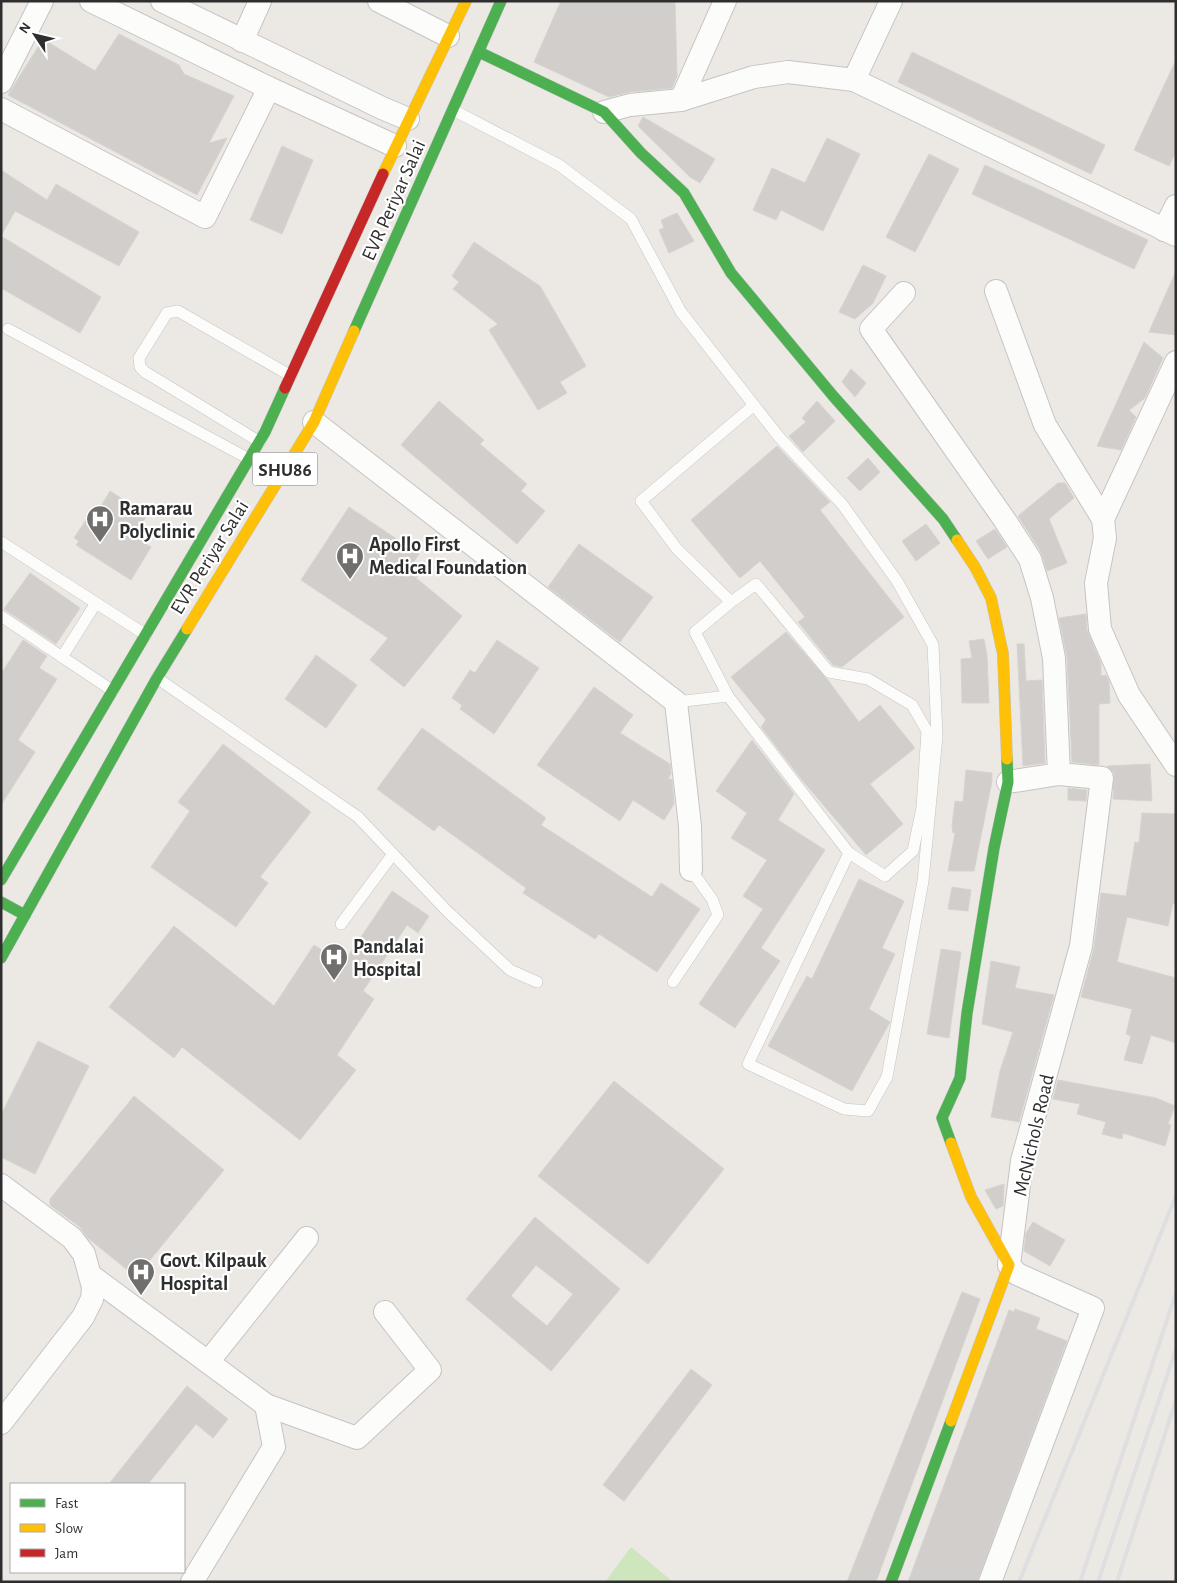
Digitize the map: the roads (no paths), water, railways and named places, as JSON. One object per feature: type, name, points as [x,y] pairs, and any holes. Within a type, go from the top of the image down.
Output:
[{"type":"main road","name":"EVR Periyar Salai","points":[[1,880],[260,442],[292,376],[395,146],[466,1]]},
{"type":"main road","name":"EVR Periyar Salai","points":[[1,958],[157,678],[314,422],[501,1]]},
{"type":"main road","points":[[479,52],[592,108],[604,112],[641,153],[684,193],[731,273],[834,397],[943,519],[975,567],[991,598],[1003,654],[1008,782],[994,848],[967,1013],[960,1078],[942,1118],[970,1197],[1009,1265],[891,1582]]},
{"type":"main road","points":[[1,902],[25,915]]},
{"type":"street","points":[[1,82],[42,1]]},
{"type":"street","points":[[90,1],[269,88],[395,146]]},
{"type":"street","points":[[162,1],[408,119]]},
{"type":"street","points":[[242,41],[260,1]]},
{"type":"street","points":[[379,1],[448,36]]},
{"type":"street","points":[[682,100],[725,1]]},
{"type":"street","points":[[854,80],[891,1]]},
{"type":"street","points":[[604,112],[630,106],[682,100],[754,77],[788,72],[854,80],[1170,232],[1176,206]]},
{"type":"street","points":[[1,109],[205,217],[269,88]]},
{"type":"street","points":[[996,290],[1046,425],[1103,519]]},
{"type":"street","points":[[904,293],[870,329],[1030,559],[1042,598],[1054,658],[1059,774]]},
{"type":"street","points":[[1176,362],[1103,519],[1104,538],[1096,583],[1100,629],[1129,695],[1176,765]]},
{"type":"street","points":[[314,422],[676,702],[690,826],[691,870]]},
{"type":"street","name":"McNichols Road","points":[[1008,782],[1059,774],[1102,778],[1080,946],[1022,1162],[1009,1265]]},
{"type":"street","points":[[1,1185],[72,1238],[84,1254],[90,1275],[92,1299],[82,1318],[1,1423]]},
{"type":"street","points":[[208,1362],[307,1238]]},
{"type":"street","points":[[990,1582],[1093,1308],[1018,1274],[1009,1265]]},
{"type":"street","points":[[90,1275],[266,1405],[357,1438],[430,1370],[385,1312]]},
{"type":"street","points":[[192,1582],[274,1448],[266,1405]]},
{"type":"lane","points":[[453,110],[559,165],[630,219],[681,312],[753,406],[779,437],[842,504],[897,581],[934,645],[937,736],[923,881],[887,1077],[868,1111],[844,1109],[748,1064],[850,853]]},
{"type":"lane","points":[[260,442],[145,372],[140,367],[140,358],[167,313],[178,311],[292,376]]},
{"type":"lane","points":[[8,329],[249,459]]},
{"type":"lane","points":[[731,602],[677,549],[641,501],[753,406]]},
{"type":"lane","points":[[1,542],[146,635]]},
{"type":"lane","points":[[756,584],[828,672],[868,679],[912,705],[926,731],[922,808],[913,851],[885,876],[850,853],[728,696],[695,632],[756,584]]},
{"type":"lane","points":[[62,657],[96,603]]},
{"type":"lane","points":[[1,616],[113,691]]},
{"type":"lane","points":[[157,678],[358,817],[447,911],[510,970],[537,982]]},
{"type":"lane","points":[[676,702],[728,696]]},
{"type":"lane","points":[[341,924],[393,854]]},
{"type":"lane","points":[[673,982],[718,915],[712,899],[691,870]]},
{"type":"railway","points":[[1019,1582],[1176,1196]]},
{"type":"railway","points":[[1080,1582],[1176,1293]]},
{"type":"railway","points":[[1098,1582],[1176,1349]]},
{"type":"railway","points":[[1117,1582],[1176,1400]]},
{"type":"place","name":"Ramarau Polyclinic","points":[[100,543]]},
{"type":"place","name":"Apollo First Medical Foundation","points":[[350,580]]},
{"type":"place","name":"Pandalai Hospital","points":[[334,981]]},
{"type":"place","name":"Govt. Kilpauk Hospital","points":[[141,1296]]}]
